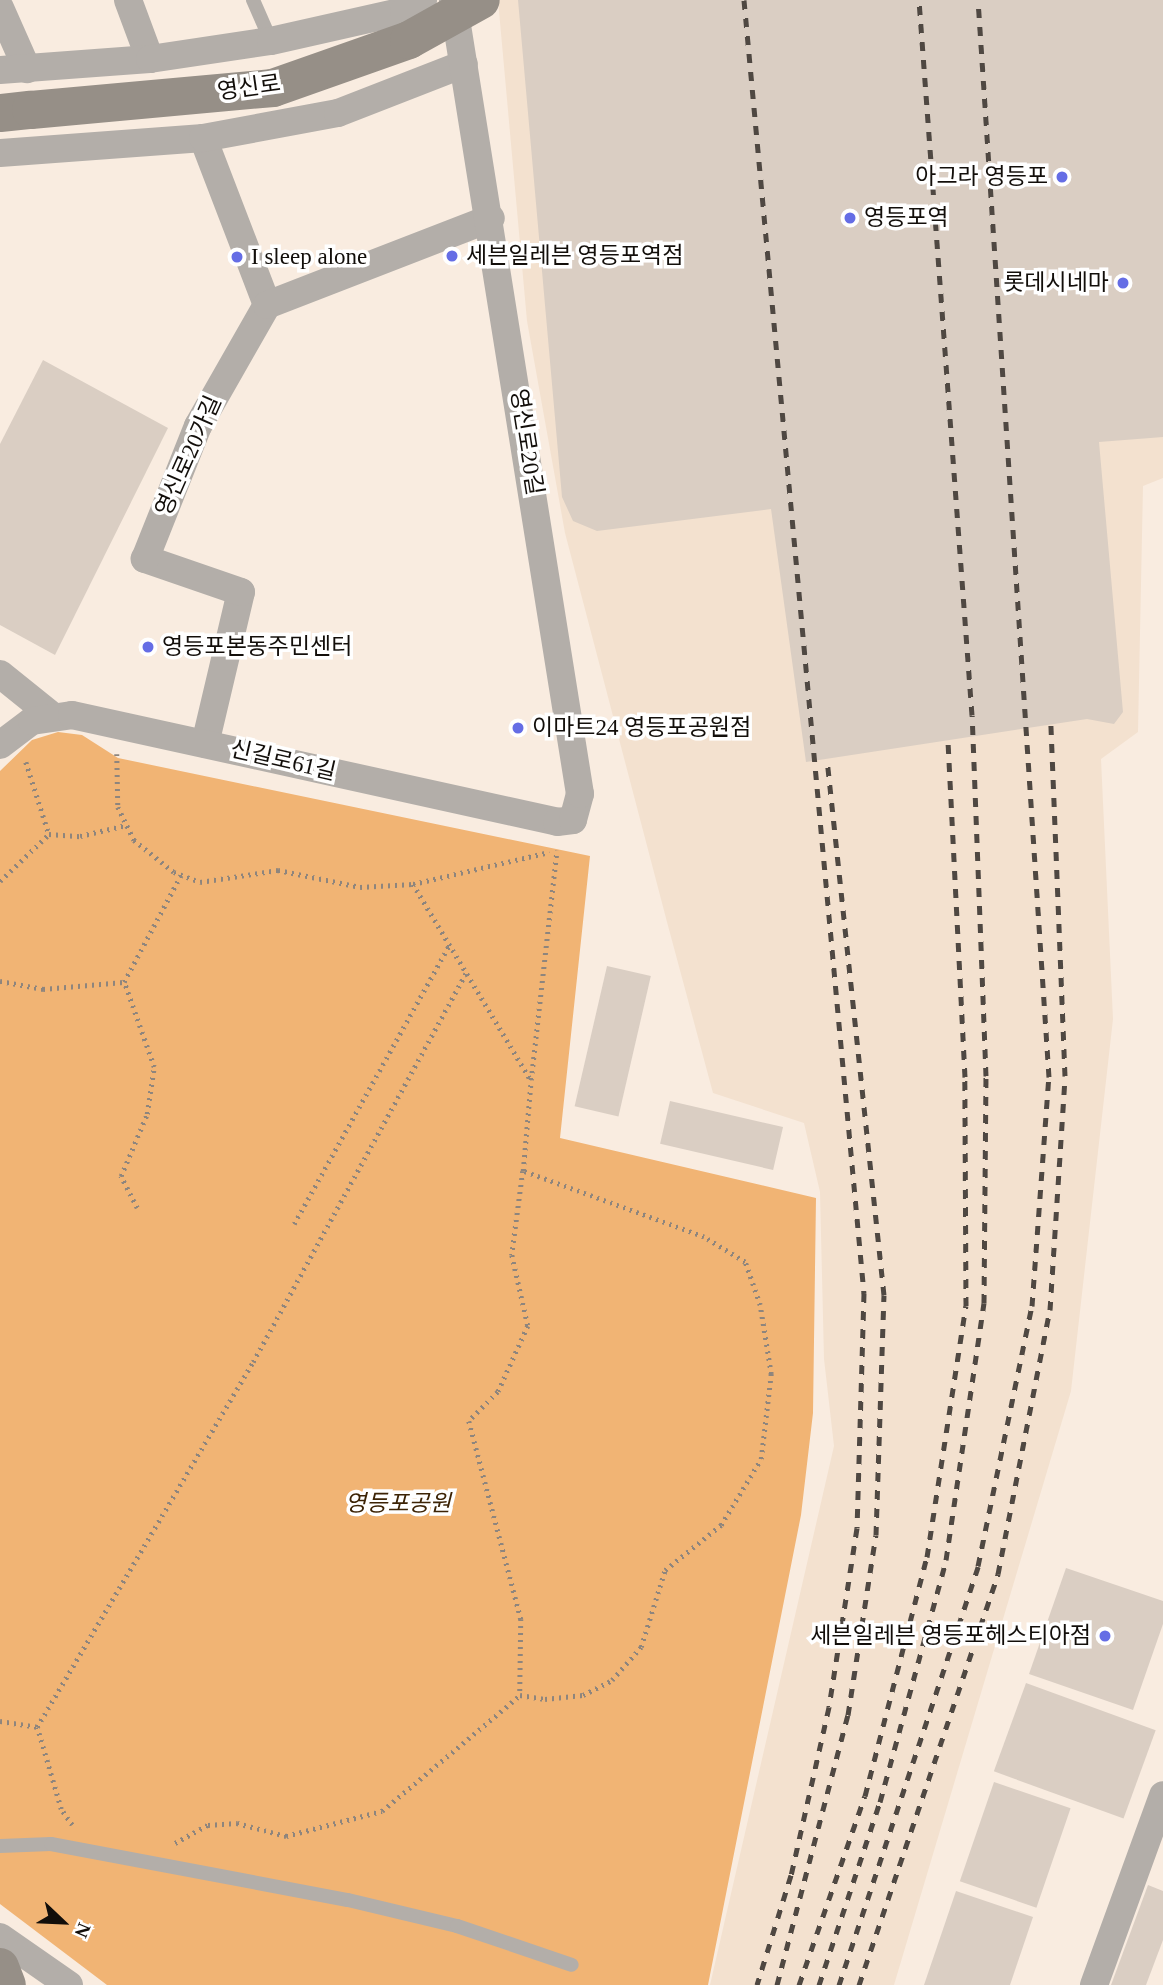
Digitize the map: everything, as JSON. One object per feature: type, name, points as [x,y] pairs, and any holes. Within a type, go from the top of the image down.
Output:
[{"type":"main road","name":"영신로","points":[[15,112],[273,88],[398,44],[481,0]]},
{"type":"main road","points":[[0,1967],[7,1985]]},
{"type":"street","points":[[128,0],[150,59]]},
{"type":"street","name":"영신로","points":[[14,69],[150,59],[271,41],[404,11],[423,0]]},
{"type":"street","name":"영신로20길","points":[[453,0],[491,218],[580,794],[573,820]]},
{"type":"street","points":[[0,8],[14,69]]},
{"type":"street","name":"영신로","points":[[0,153],[203,138],[338,113],[464,64]]},
{"type":"street","points":[[203,138],[267,305],[491,218]]},
{"type":"street","name":"영신로20가길","points":[[205,744],[241,592],[145,559],[198,426],[267,305]]},
{"type":"street","points":[[0,674],[51,715],[12,747]]},
{"type":"street","name":"신길로61길","points":[[51,715],[573,820]]},
{"type":"street","points":[[1094,1985],[1163,1795]]},
{"type":"street","points":[[0,1937],[69,1985]]},
{"type":"lane","points":[[253,0],[271,41]]},
{"type":"lane","points":[[0,1846],[51,1844],[348,1900],[457,1926],[572,1965]]},
{"type":"path","points":[[12,747],[49,834]]},
{"type":"path","points":[[117,758],[118,807],[127,825],[152,858],[200,883],[301,870],[360,887],[413,884],[558,850],[512,1255],[528,1326],[498,1392],[470,1421],[521,1619],[520,1695]]},
{"type":"path","points":[[49,834],[80,836],[127,825]]},
{"type":"path","points":[[0,881],[19,870],[49,834]]},
{"type":"path","points":[[137,1208],[121,1176],[147,1114],[153,1067],[124,982],[181,875]]},
{"type":"path","points":[[413,884],[531,1080]]},
{"type":"path","points":[[294,1224],[449,945]]},
{"type":"path","points":[[76,1830],[61,1808],[37,1727],[253,1362],[466,973]]},
{"type":"path","points":[[0,981],[43,989],[124,982]]},
{"type":"path","points":[[165,1850],[208,1825],[237,1823],[286,1836],[382,1811],[520,1695],[583,1695],[612,1680],[641,1647],[665,1570],[721,1525],[761,1459],[771,1374],[760,1305],[745,1262],[704,1237],[523,1171]]},
{"type":"path","points":[[0,1721],[37,1727]]},
{"type":"shaded area","points":[[498,0],[1163,0],[1163,478],[1143,486],[1138,732],[1101,759],[1113,1019],[1071,1391],[894,1985],[710,1985],[834,1446],[824,1359],[820,1192],[804,1123],[713,1093],[565,533],[527,321]]},
{"type":"green space","name":"영등포공원","points":[[58,732],[82,735],[118,758],[590,856],[560,1138],[816,1198],[813,1413],[801,1515],[708,1985],[107,1985],[0,1904],[0,771],[32,740]]},
{"type":"building","name":"영등포역","points":[[518,0],[1163,0],[1163,437],[1099,442],[1123,712],[1114,724],[1087,719],[806,762],[771,509],[597,531],[573,521],[562,497]]},
{"type":"building","points":[[43,360],[168,428],[55,655],[0,625],[0,444]]},
{"type":"building","points":[[607,966],[651,976],[618,1116],[575,1106]]},
{"type":"building","points":[[670,1101],[783,1127],[773,1170],[660,1144]]},
{"type":"building","points":[[1066,1568],[1163,1601],[1163,1624],[1133,1710],[1029,1674]]},
{"type":"building","points":[[1026,1683],[1156,1730],[1124,1819],[994,1771]]},
{"type":"building","points":[[994,1782],[1071,1808],[1036,1908],[960,1881]]},
{"type":"building","points":[[1148,1885],[1163,1891],[1163,1940],[1146,1985],[1111,1985]]},
{"type":"building","points":[[956,1891],[1033,1917],[1010,1985],[924,1985]]},
{"type":"railway","points":[[744,0],[864,1293],[857,1528],[829,1707],[791,1875],[757,1985]]},
{"type":"railway","points":[[819,1985],[880,1802],[946,1560],[984,1303],[986,1076],[972,715],[919,0]]},
{"type":"railway","points":[[839,1985],[978,1566],[1032,1306],[1049,1077],[978,0]]},
{"type":"railway","points":[[859,1985],[998,1574],[1050,1310],[1065,1076],[1051,724]]},
{"type":"railway","points":[[799,1985],[865,1796],[927,1557],[966,1306],[965,1077],[948,740]]},
{"type":"railway","points":[[777,1985],[848,1715],[876,1535],[884,1295],[827,759]]},
{"type":"place","name":"아그라 영등포","points":[[1062,177]]},
{"type":"place","name":"영등포역","points":[[850,218]]},
{"type":"place","name":"세븐일레븐 영등포역점","points":[[452,256]]},
{"type":"place","name":"I sleep alone","points":[[237,257]]},
{"type":"place","name":"롯데시네마","points":[[1123,283]]},
{"type":"place","name":"영등포본동주민센터","points":[[148,647]]},
{"type":"place","name":"이마트24 영등포공원점","points":[[518,728]]},
{"type":"place","name":"세븐일레븐 영등포헤스티아점","points":[[1105,1636]]}]
